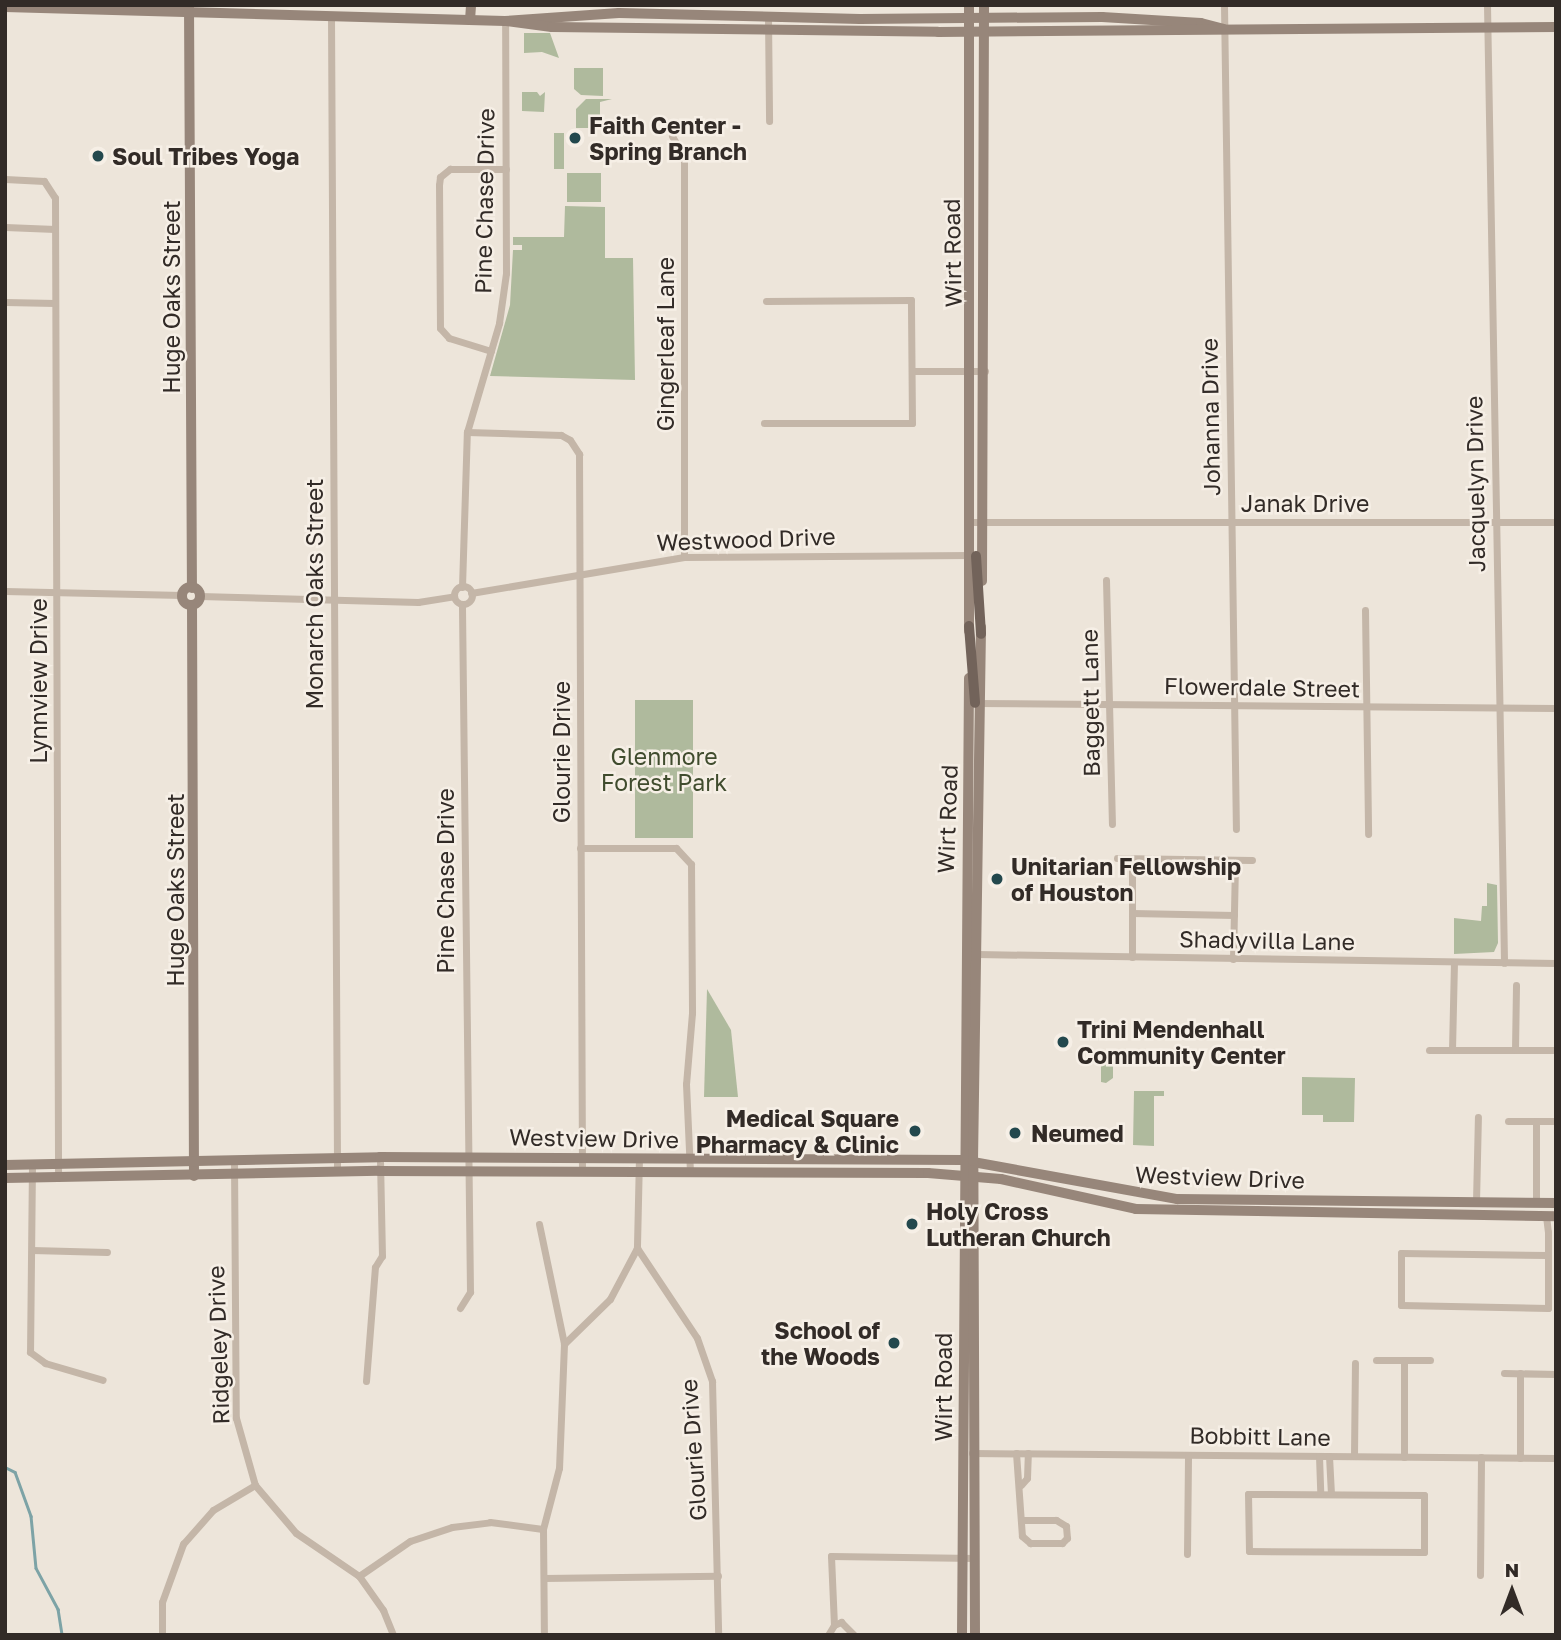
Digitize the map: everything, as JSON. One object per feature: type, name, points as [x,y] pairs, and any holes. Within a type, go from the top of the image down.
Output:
[{"type":"main road","points":[[470,20],[471,5]]},
{"type":"main road","name":"Wirt Road","points":[[969,5],[973,371],[971,522],[976,556]]},
{"type":"main road","name":"Wirt Road","points":[[969,626],[976,556],[984,522],[984,5]]},
{"type":"main road","points":[[5,7],[189,9],[331,17],[505,21],[580,27],[768,31],[1202,33],[1223,29]]},
{"type":"main road","name":"Huge Oaks Street","points":[[189,9],[192,588]]},
{"type":"main road","points":[[505,21],[578,14],[1142,19],[1223,29],[1556,27]]},
{"type":"main road","points":[[578,14],[580,27]]},
{"type":"main road","points":[[692,29],[711,15]]},
{"type":"main road","points":[[971,202],[985,203]]},
{"type":"main road","points":[[976,556],[981,634]]},
{"type":"main road","points":[[192,588],[200,596],[192,605],[185,603],[182,596],[192,588]]},
{"type":"main road","name":"Huge Oaks Street","points":[[192,605],[194,1176]]},
{"type":"main road","points":[[969,626],[974,703]]},
{"type":"main road","name":"Wirt Road","points":[[962,1635],[974,703],[981,634]]},
{"type":"main road","name":"Wirt Road","points":[[967,1161],[977,954],[974,703]]},
{"type":"main road","name":"Westview Drive","points":[[5,1165],[380,1157],[967,1161],[1137,1196],[1556,1203]]},
{"type":"main road","name":"Westview Drive","points":[[5,1178],[337,1171],[967,1175],[1136,1209],[1551,1216]]},
{"type":"main road","name":"Wirt Road","points":[[967,1175],[975,1453],[975,1635]]},
{"type":"main road","points":[[1094,1201],[1097,1188]]},
{"type":"main road","points":[[1136,1209],[1137,1196]]},
{"type":"main road","points":[[1297,1213],[1298,1200]]},
{"type":"main road","points":[[1454,1202],[1454,1215]]},
{"type":"street","name":"Johanna Drive","points":[[1224,5],[1236,829]]},
{"type":"street","name":"Jacquelyn Drive","points":[[1487,5],[1494,522],[1504,962]]},
{"type":"street","name":"Monarch Oaks Street","points":[[331,17],[337,1171]]},
{"type":"street","points":[[768,17],[769,121]]},
{"type":"street","name":"Pine Chase Drive","points":[[462,587],[467,432],[491,351],[506,273],[505,21]]},
{"type":"street","name":"Gingerleaf Lane","points":[[672,136],[684,158],[684,557]]},
{"type":"street","points":[[491,351],[449,338],[440,328],[439,181],[450,169],[506,169]]},
{"type":"street","name":"Lynnview Drive","points":[[5,179],[36,179],[50,185],[55,229],[58,1178]]},
{"type":"street","points":[[5,227],[55,229]]},
{"type":"street","points":[[764,423],[912,423],[911,300],[765,302]]},
{"type":"street","points":[[5,302],[55,303]]},
{"type":"street","points":[[912,371],[986,371]]},
{"type":"street","name":"Glourie Drive","points":[[467,432],[561,435],[576,446],[582,1171]]},
{"type":"street","name":"Janak Drive","points":[[971,522],[1556,522]]},
{"type":"street","name":"Westwood Drive","points":[[471,593],[684,557],[976,556]]},
{"type":"street","name":"Baggett Lane","points":[[1106,580],[1112,824]]},
{"type":"street","points":[[200,596],[418,602],[454,596],[462,587],[471,593],[468,602],[462,604],[454,596]]},
{"type":"street","points":[[5,591],[182,596]]},
{"type":"street","name":"Pine Chase Drive","points":[[460,1308],[470,1292],[466,1171],[462,604]]},
{"type":"street","points":[[1365,610],[1368,834]]},
{"type":"street","name":"Flowerdale Street","points":[[974,703],[1556,708]]},
{"type":"street","points":[[580,848],[676,848],[691,864],[690,1172]]},
{"type":"street","points":[[1117,858],[1252,860]]},
{"type":"street","points":[[1132,858],[1132,957]]},
{"type":"street","points":[[1233,959],[1235,860]]},
{"type":"street","points":[[1132,913],[1234,915]]},
{"type":"street","name":"Shadyvilla Lane","points":[[977,954],[1556,963]]},
{"type":"street","points":[[1452,1050],[1454,962]]},
{"type":"street","points":[[1515,1050],[1516,985]]},
{"type":"street","points":[[1429,1050],[1556,1050]]},
{"type":"street","points":[[1476,1202],[1478,1117]]},
{"type":"street","points":[[1508,1121],[1556,1121]]},
{"type":"street","points":[[1536,1121],[1536,1203]]},
{"type":"street","points":[[366,1381],[375,1267],[382,1256],[380,1157]]},
{"type":"street","points":[[565,1344],[610,1299],[637,1248],[639,1157]]},
{"type":"street","name":"Ridgeley Drive","points":[[234,1161],[236,1418],[255,1485],[296,1533],[359,1576],[383,1610],[393,1635]]},
{"type":"street","points":[[32,1164],[30,1352],[45,1363],[103,1380]]},
{"type":"street","points":[[1548,1255],[1401,1253],[1401,1305],[1548,1308],[1551,1216]]},
{"type":"street","points":[[539,1224],[565,1344],[559,1468],[543,1529],[544,1635]]},
{"type":"street","name":"Glourie Drive","points":[[637,1248],[697,1338],[712,1381],[718,1635]]},
{"type":"street","points":[[32,1250],[107,1252]]},
{"type":"street","points":[[1376,1360],[1430,1360]]},
{"type":"street","points":[[1404,1360],[1404,1457]]},
{"type":"street","points":[[1354,1363],[1354,1456]]},
{"type":"street","points":[[1504,1373],[1556,1374]]},
{"type":"street","points":[[1520,1373],[1520,1458]]},
{"type":"street","name":"Bobbitt Lane","points":[[963,1453],[1556,1458]]},
{"type":"street","points":[[1016,1453],[1017,1479],[1021,1485],[1021,1520],[1025,1541],[1062,1543],[1067,1538],[1066,1526],[1056,1520],[1021,1520]]},
{"type":"street","points":[[1021,1485],[1027,1478],[1028,1453]]},
{"type":"street","points":[[1187,1554],[1188,1455]]},
{"type":"street","points":[[1319,1456],[1320,1494]]},
{"type":"street","points":[[1329,1456],[1331,1494]]},
{"type":"street","points":[[1480,1574],[1481,1457]]},
{"type":"street","points":[[162,1635],[162,1602],[183,1544],[213,1510],[255,1485]]},
{"type":"street","points":[[1248,1494],[1320,1494],[1424,1495],[1424,1552],[1249,1550],[1248,1494]]},
{"type":"street","points":[[359,1576],[410,1541],[452,1527],[490,1522],[543,1529]]},
{"type":"street","points":[[828,1635],[834,1625],[831,1556],[975,1558]]},
{"type":"street","points":[[544,1578],[718,1576]]},
{"type":"street","points":[[834,1625],[845,1623],[854,1635]]},
{"type":"green space","points":[[524,33],[550,33],[559,58],[542,52],[524,53]]},
{"type":"green space","points":[[574,68],[603,68],[603,96],[581,95],[574,89]]},
{"type":"green space","points":[[522,92],[537,92],[540,96],[545,92],[544,112],[522,111]]},
{"type":"green space","points":[[586,99],[612,99],[600,102],[600,128],[576,128],[576,109]]},
{"type":"green space","points":[[554,133],[564,133],[564,169],[554,169]]},
{"type":"green space","points":[[567,173],[601,173],[601,202],[567,202]]},
{"type":"green space","points":[[565,206],[605,207],[605,258],[633,258],[635,380],[490,376],[510,305],[513,250],[522,250],[522,245],[513,245],[513,237],[564,237]]},
{"type":"green space","name":"Glenmore Forest Park","points":[[635,700],[693,700],[693,838],[635,838]]},
{"type":"green space","points":[[1487,883],[1497,885],[1498,943],[1494,952],[1454,954],[1454,918],[1481,921],[1482,906],[1487,906]]},
{"type":"green space","points":[[707,989],[731,1030],[738,1097],[704,1097]]},
{"type":"green space","points":[[1101,1051],[1113,1051],[1113,1078],[1106,1083],[1101,1082]]},
{"type":"green space","points":[[1302,1077],[1355,1078],[1354,1122],[1323,1122],[1323,1115],[1302,1115]]},
{"type":"green space","points":[[1134,1091],[1164,1091],[1164,1096],[1154,1096],[1154,1146],[1133,1145]]},
{"type":"waterway","points":[[5,1467],[15,1472],[31,1516],[36,1568],[58,1609],[62,1635]]},
{"type":"place","name":"Faith Center - Spring Branch","points":[[575,138]]},
{"type":"place","name":"Soul Tribes Yoga","points":[[98,156]]},
{"type":"place","name":"Unitarian Fellowship of Houston","points":[[997,879]]},
{"type":"place","name":"Trini Mendenhall Community Center","points":[[1063,1042]]},
{"type":"place","name":"Medical Square Pharmacy & Clinic","points":[[915,1131]]},
{"type":"place","name":"Neumed","points":[[1015,1133]]},
{"type":"place","name":"Holy Cross Lutheran Church","points":[[912,1224]]},
{"type":"place","name":"School of the Woods","points":[[894,1343]]}]
